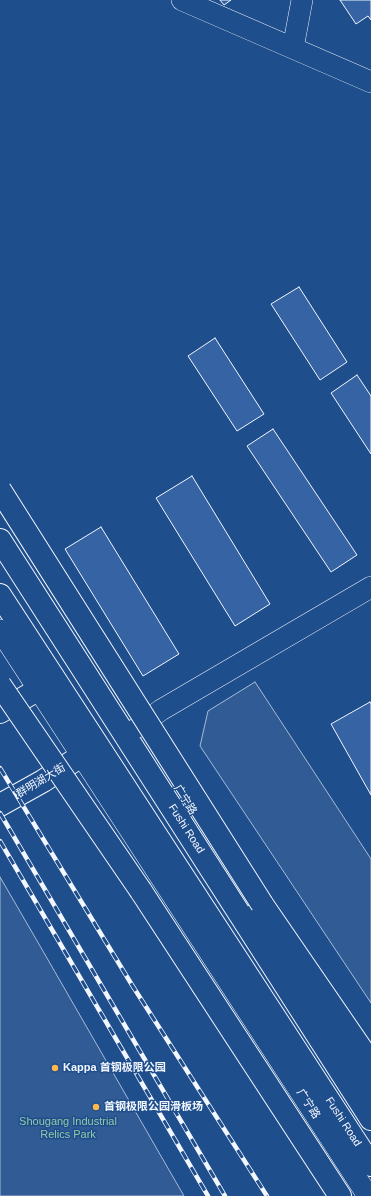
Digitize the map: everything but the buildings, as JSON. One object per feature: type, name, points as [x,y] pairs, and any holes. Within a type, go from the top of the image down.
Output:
[{"type":"main road","points":[[0,490],[262,904],[371,1063]]},
{"type":"main road","name":"Fushi Road","points":[[0,540],[371,1119]]},
{"type":"main road","name":"Fushi Road","points":[[0,595],[371,1165]]},
{"type":"main road","points":[[0,685],[141,891],[340,1196]]},
{"type":"main road","points":[[0,712],[39,690]]},
{"type":"main road","name":"群明湖大街","points":[[0,806],[43,781],[81,756]]},
{"type":"street","points":[[182,0],[371,82]]},
{"type":"street","points":[[293,48],[302,0]]},
{"type":"street","name":"广宁路","points":[[0,508],[268,932],[371,1091]]},
{"type":"street","points":[[138,726],[162,710],[371,587]]},
{"type":"street","name":"广宁路","points":[[0,630],[368,1196]]},
{"type":"green space","points":[[255,682],[371,859],[371,1003],[200,746],[208,711]]},
{"type":"green space","name":"Shougang Industrial Relics Park","points":[[0,877],[36,939],[184,1196],[0,1196]]},
{"type":"railway","points":[[0,768],[132,985],[267,1196]]},
{"type":"railway","points":[[0,813],[225,1196]]},
{"type":"railway","points":[[0,841],[208,1196]]},
{"type":"place","name":"Kappa 首钢极限公园","points":[[55,1068]]},
{"type":"place","name":"首钢极限公园滑板场","points":[[96,1107]]}]
